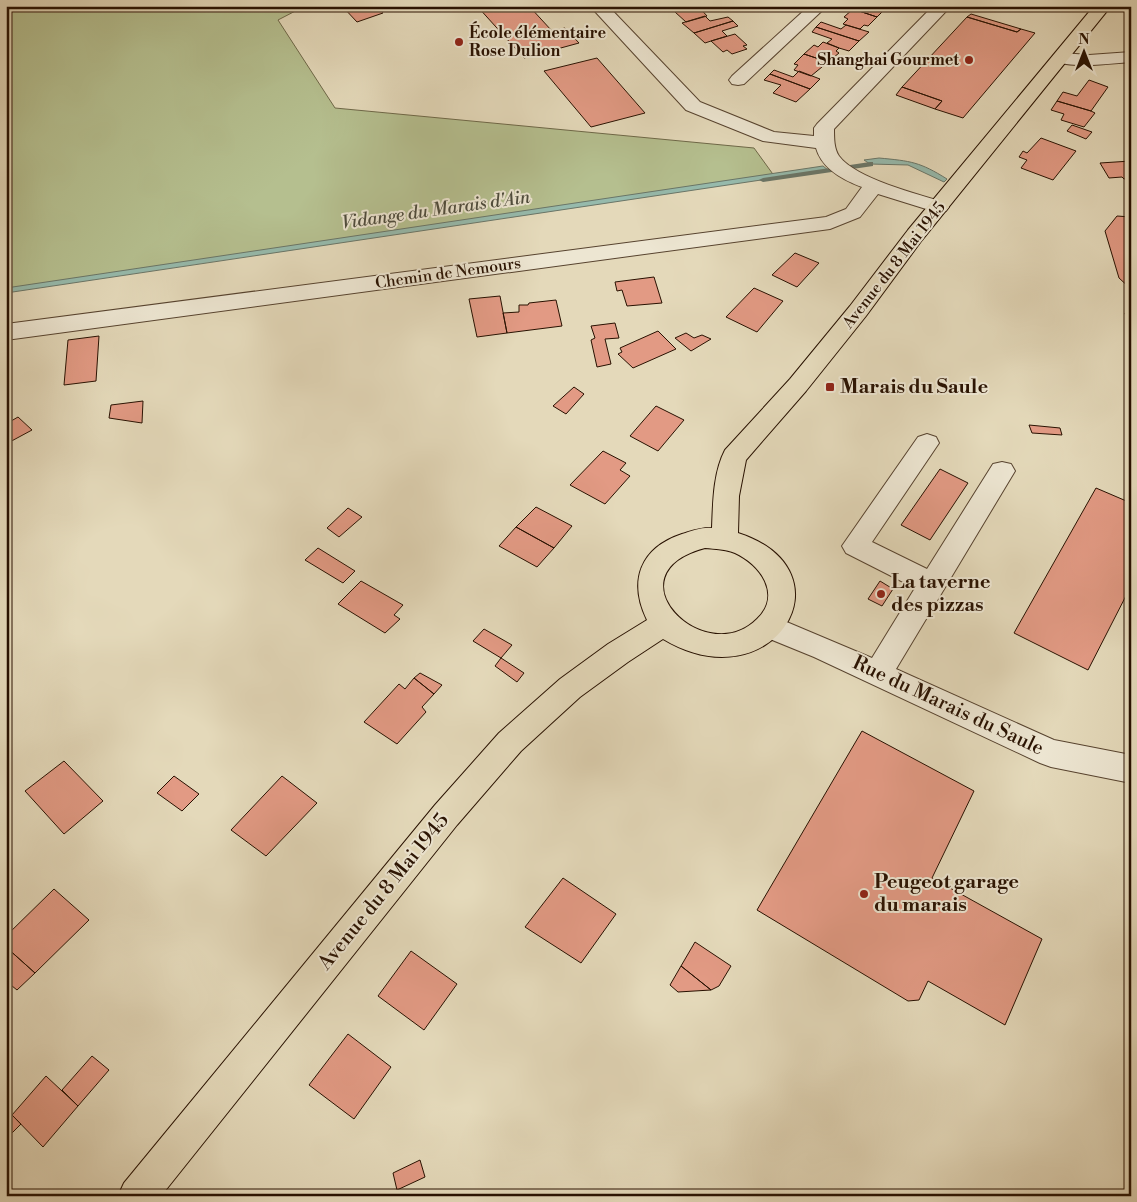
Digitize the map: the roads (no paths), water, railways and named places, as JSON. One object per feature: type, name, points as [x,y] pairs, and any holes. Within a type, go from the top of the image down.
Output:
[{"type":"main road","name":"Avenue du 8 Mai 1945","points":[[724,539],[726,496],[734,457],[804,378],[939,207],[1103,6]]},
{"type":"main road","points":[[705,538],[724,539],[743,545],[759,554],[772,566],[780,581],[783,597],[780,613],[770,627],[757,638],[739,644],[719,646],[692,640],[680,635],[665,623],[654,608],[650,592],[651,576],[658,562],[671,550],[687,542],[705,538]]},
{"type":"main road","name":"Avenue du 8 Mai 1945","points":[[137,1196],[440,823],[510,742],[570,688],[618,653],[665,623]]},
{"type":"street","points":[[598,6],[693,106],[770,137],[824,143]]},
{"type":"street","points":[[738,80],[819,6]]},
{"type":"street","points":[[939,207],[874,185],[840,169],[830,158],[824,143],[824,128],[943,6]]},
{"type":"street","points":[[1062,58],[1089,60],[1131,57]]},
{"type":"street","name":"Chemin de Nemours","points":[[6,332],[830,223],[853,213],[874,185]]},
{"type":"street","points":[[927,443],[854,546],[932,584]]},
{"type":"street","points":[[878,673],[1002,471]]},
{"type":"street","name":"Rue du Marais du Saule","points":[[770,627],[878,673],[1051,753],[1131,769]]},
{"type":"waterway","name":"Vidange du Marais d'Ain","points":[[763,180],[870,164]]},
{"type":"place","name":"École élémentaire Rose Dulion","points":[[459,42]]},
{"type":"place","name":"Shanghai Gourmet","points":[[969,60]]},
{"type":"place","name":"Marais du Saule","points":[[830,387]]},
{"type":"place","name":"La taverne des pizzas","points":[[881,594]]},
{"type":"place","name":"Peugeot garage du marais","points":[[864,894]]}]
